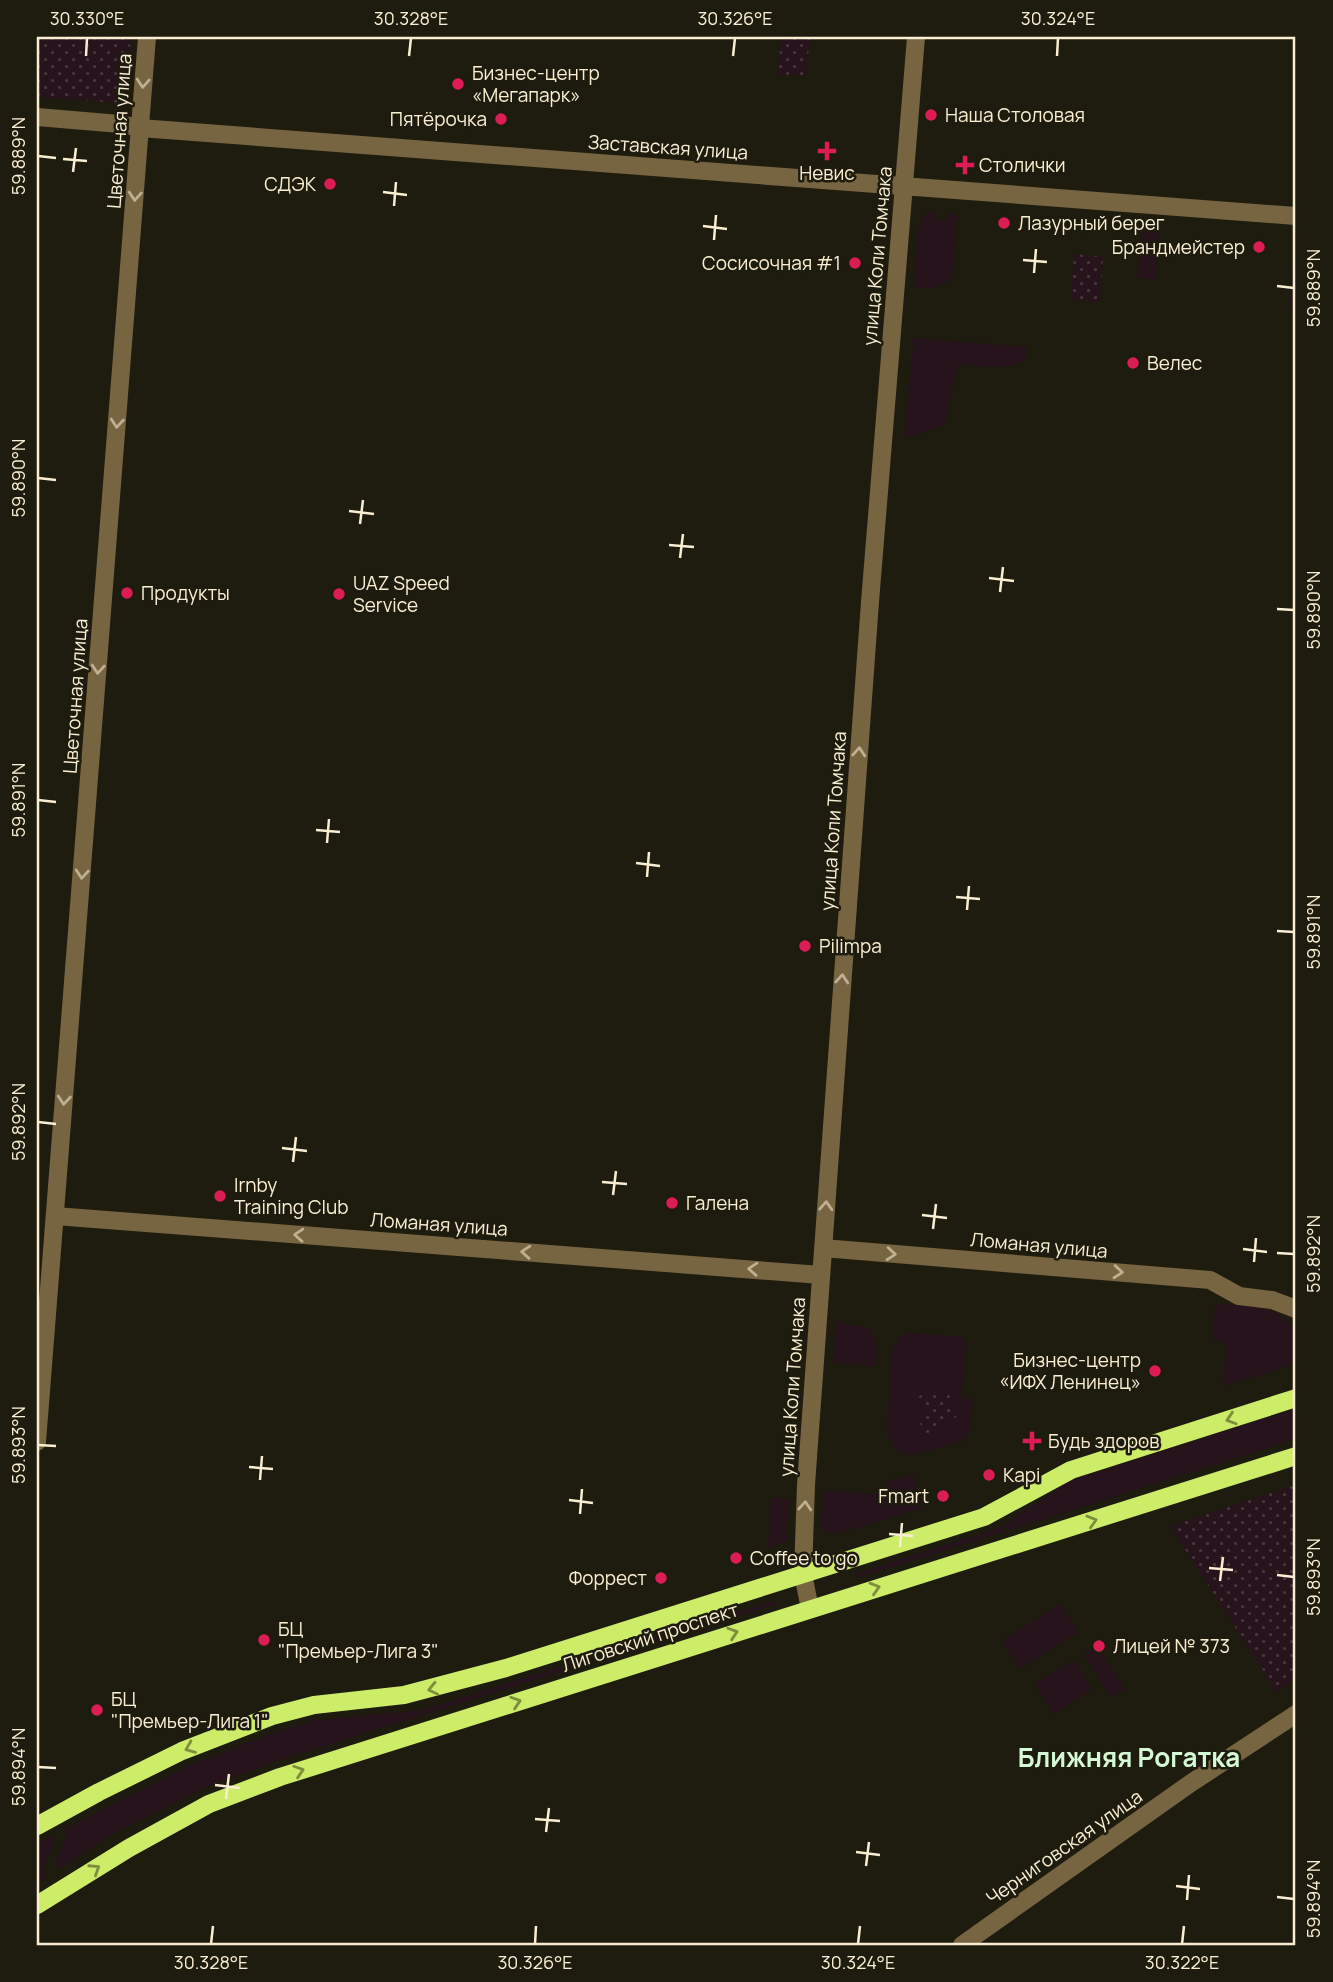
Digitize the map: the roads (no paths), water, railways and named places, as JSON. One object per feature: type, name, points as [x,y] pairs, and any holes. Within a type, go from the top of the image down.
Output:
[{"type":"main road","name":"Лиговский проспект","points":[[37,1826],[183,1751],[272,1716],[314,1705],[404,1695],[464,1681],[985,1517],[1070,1470],[1296,1398]]},
{"type":"main road","name":"Лиговский проспект","points":[[37,1905],[129,1848],[209,1804],[293,1773],[1296,1456]]},
{"type":"street","name":"Цветочная улица","points":[[37,1442],[147,37]]},
{"type":"street","name":"улица Коли Томчака","points":[[810,1609],[803,1574],[803,1540],[916,37]]},
{"type":"street","name":"Заставская улица","points":[[37,117],[140,128],[1296,216]]},
{"type":"street","name":"Ломаная улица","points":[[55,1216],[821,1275]]},
{"type":"street","name":"Ломаная улица","points":[[823,1248],[1210,1280],[1239,1296],[1272,1300],[1296,1309]]},
{"type":"street","name":"Черниговская улица","points":[[962,1945],[1191,1783],[1296,1714]]},
{"type":"place","name":"Бизнес-центр «Мегапарк»","points":[[458,84]]},
{"type":"place","name":"Наша Столовая","points":[[931,115]]},
{"type":"place","name":"Пятёрочка","points":[[501,119]]},
{"type":"place","name":"Невис","points":[[827,151]]},
{"type":"place","name":"Столички","points":[[965,165]]},
{"type":"place","name":"СДЭК","points":[[330,184]]},
{"type":"place","name":"Лазурный берег","points":[[1004,223]]},
{"type":"place","name":"Брандмейстер","points":[[1259,247]]},
{"type":"place","name":"Сосисочная #1","points":[[855,263]]},
{"type":"place","name":"Велес","points":[[1133,363]]},
{"type":"place","name":"Продукты","points":[[127,593]]},
{"type":"place","name":"UAZ Speed Service","points":[[339,594]]},
{"type":"place","name":"Pilimpa","points":[[805,946]]},
{"type":"place","name":"Irnby Training Club","points":[[220,1196]]},
{"type":"place","name":"Галена","points":[[672,1203]]},
{"type":"place","name":"Бизнес-центр «ИФХ Ленинец»","points":[[1155,1371]]},
{"type":"place","name":"Будь здоров","points":[[1032,1441]]},
{"type":"place","name":"Kapi","points":[[989,1475]]},
{"type":"place","name":"Fmart","points":[[943,1496]]},
{"type":"place","name":"Coffee to go","points":[[736,1558]]},
{"type":"place","name":"Форрест","points":[[661,1578]]},
{"type":"place","name":"БЦ \"Премьер-Лига 3\"","points":[[264,1640]]},
{"type":"place","name":"Лицей № 373","points":[[1099,1646]]},
{"type":"place","name":"БЦ \"Премьер-Лига 1\"","points":[[97,1710]]},
{"type":"district","name":"Ближняя Рогатка","points":[[1129,1757]]}]
